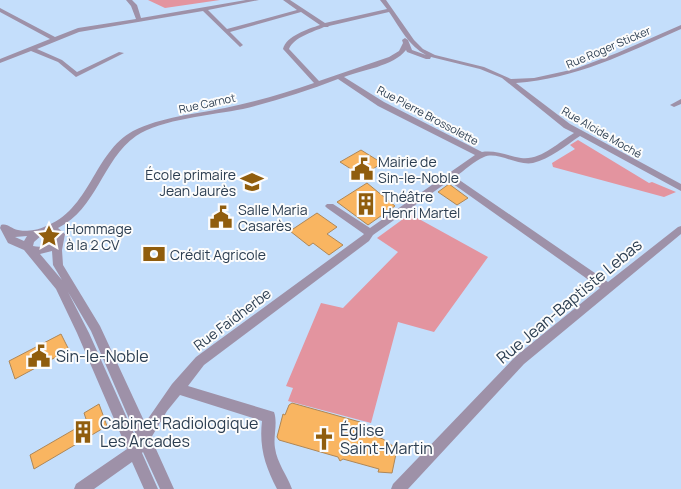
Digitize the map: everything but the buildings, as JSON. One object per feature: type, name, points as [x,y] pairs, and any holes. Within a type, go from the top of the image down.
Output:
[{"type":"street","points":[[129,0],[134,5],[139,20]]},
{"type":"street","points":[[0,61],[53,38],[83,29],[256,0]]},
{"type":"street","points":[[288,2],[303,0]]},
{"type":"street","points":[[383,0],[416,46],[433,56]]},
{"type":"street","points":[[288,2],[326,26]]},
{"type":"street","points":[[204,9],[240,45]]},
{"type":"street","points":[[0,10],[53,38]]},
{"type":"street","points":[[226,31],[302,10]]},
{"type":"street","points":[[318,84],[285,46],[298,35],[359,16],[391,10]]},
{"type":"street","points":[[0,20],[12,16]]},
{"type":"street","name":"Rue Roger Sticker","points":[[511,81],[544,80],[572,74],[681,27]]},
{"type":"street","points":[[402,28],[405,44],[412,53],[451,61]]},
{"type":"street","points":[[396,56],[405,44]]},
{"type":"street","points":[[30,48],[60,61],[76,75],[121,53]]},
{"type":"street","points":[[412,53],[451,61]]},
{"type":"street","name":"Rue Carnot","points":[[43,231],[63,222],[78,210],[114,151],[124,141],[138,132],[159,124],[248,106],[341,78],[396,56],[412,53]]},
{"type":"street","name":"Rue Alcide Moché","points":[[451,61],[482,68],[511,81],[557,120],[578,134],[681,189]]},
{"type":"street","name":"Rue Pierre Brossolette","points":[[341,78],[381,104],[481,155]]},
{"type":"street","points":[[481,155],[496,154],[533,161],[578,134]]},
{"type":"street","name":"Rue Faidherbe","points":[[136,451],[143,436],[176,388],[208,354],[366,238],[370,233],[481,155]]},
{"type":"street","points":[[450,177],[608,288]]},
{"type":"street","points":[[330,206],[370,233]]},
{"type":"street","points":[[2,224],[17,234],[58,231],[60,235],[56,257],[60,269],[96,329],[167,489]]},
{"type":"street","points":[[2,224],[14,241],[36,251],[47,250],[59,240]]},
{"type":"street","name":"Rue Jean-Baptiste Lebas","points":[[398,489],[520,360],[681,229]]},
{"type":"street","points":[[43,231],[29,240],[29,248],[63,292],[136,451],[151,489]]},
{"type":"street","points":[[0,244],[14,241]]},
{"type":"street","points":[[176,388],[269,417],[266,449],[271,464],[285,489]]},
{"type":"street","points":[[81,489],[136,451]]},
{"type":"shaded area","points":[[148,0],[220,0],[165,8]]},
{"type":"shaded area","points":[[578,140],[649,183],[652,182],[676,192],[664,197],[553,167],[552,163],[575,149],[570,145]]},
{"type":"shaded area","points":[[410,214],[488,257],[434,332],[398,322],[371,423],[288,401],[293,388],[286,386],[321,303],[343,308],[398,252],[377,238]]},
{"type":"place","name":"Mairie de Sin-le-Noble","points":[[362,169]]},
{"type":"place","name":"École primaire Jean Jaurès","points":[[252,182]]},
{"type":"place","name":"Théâtre Henri Martel","points":[[366,204]]},
{"type":"place","name":"Salle Maria Casarès","points":[[221,217]]},
{"type":"place","name":"Hommage à la 2 CV","points":[[49,236]]},
{"type":"place","name":"Crédit Agricole","points":[[154,254]]},
{"type":"place","name":"Sin-le-Noble","points":[[39,356]]},
{"type":"place","name":"Cabinet Radiologique Les Arcades","points":[[83,432]]},
{"type":"place","name":"Église Saint-Martin","points":[[324,439]]}]
